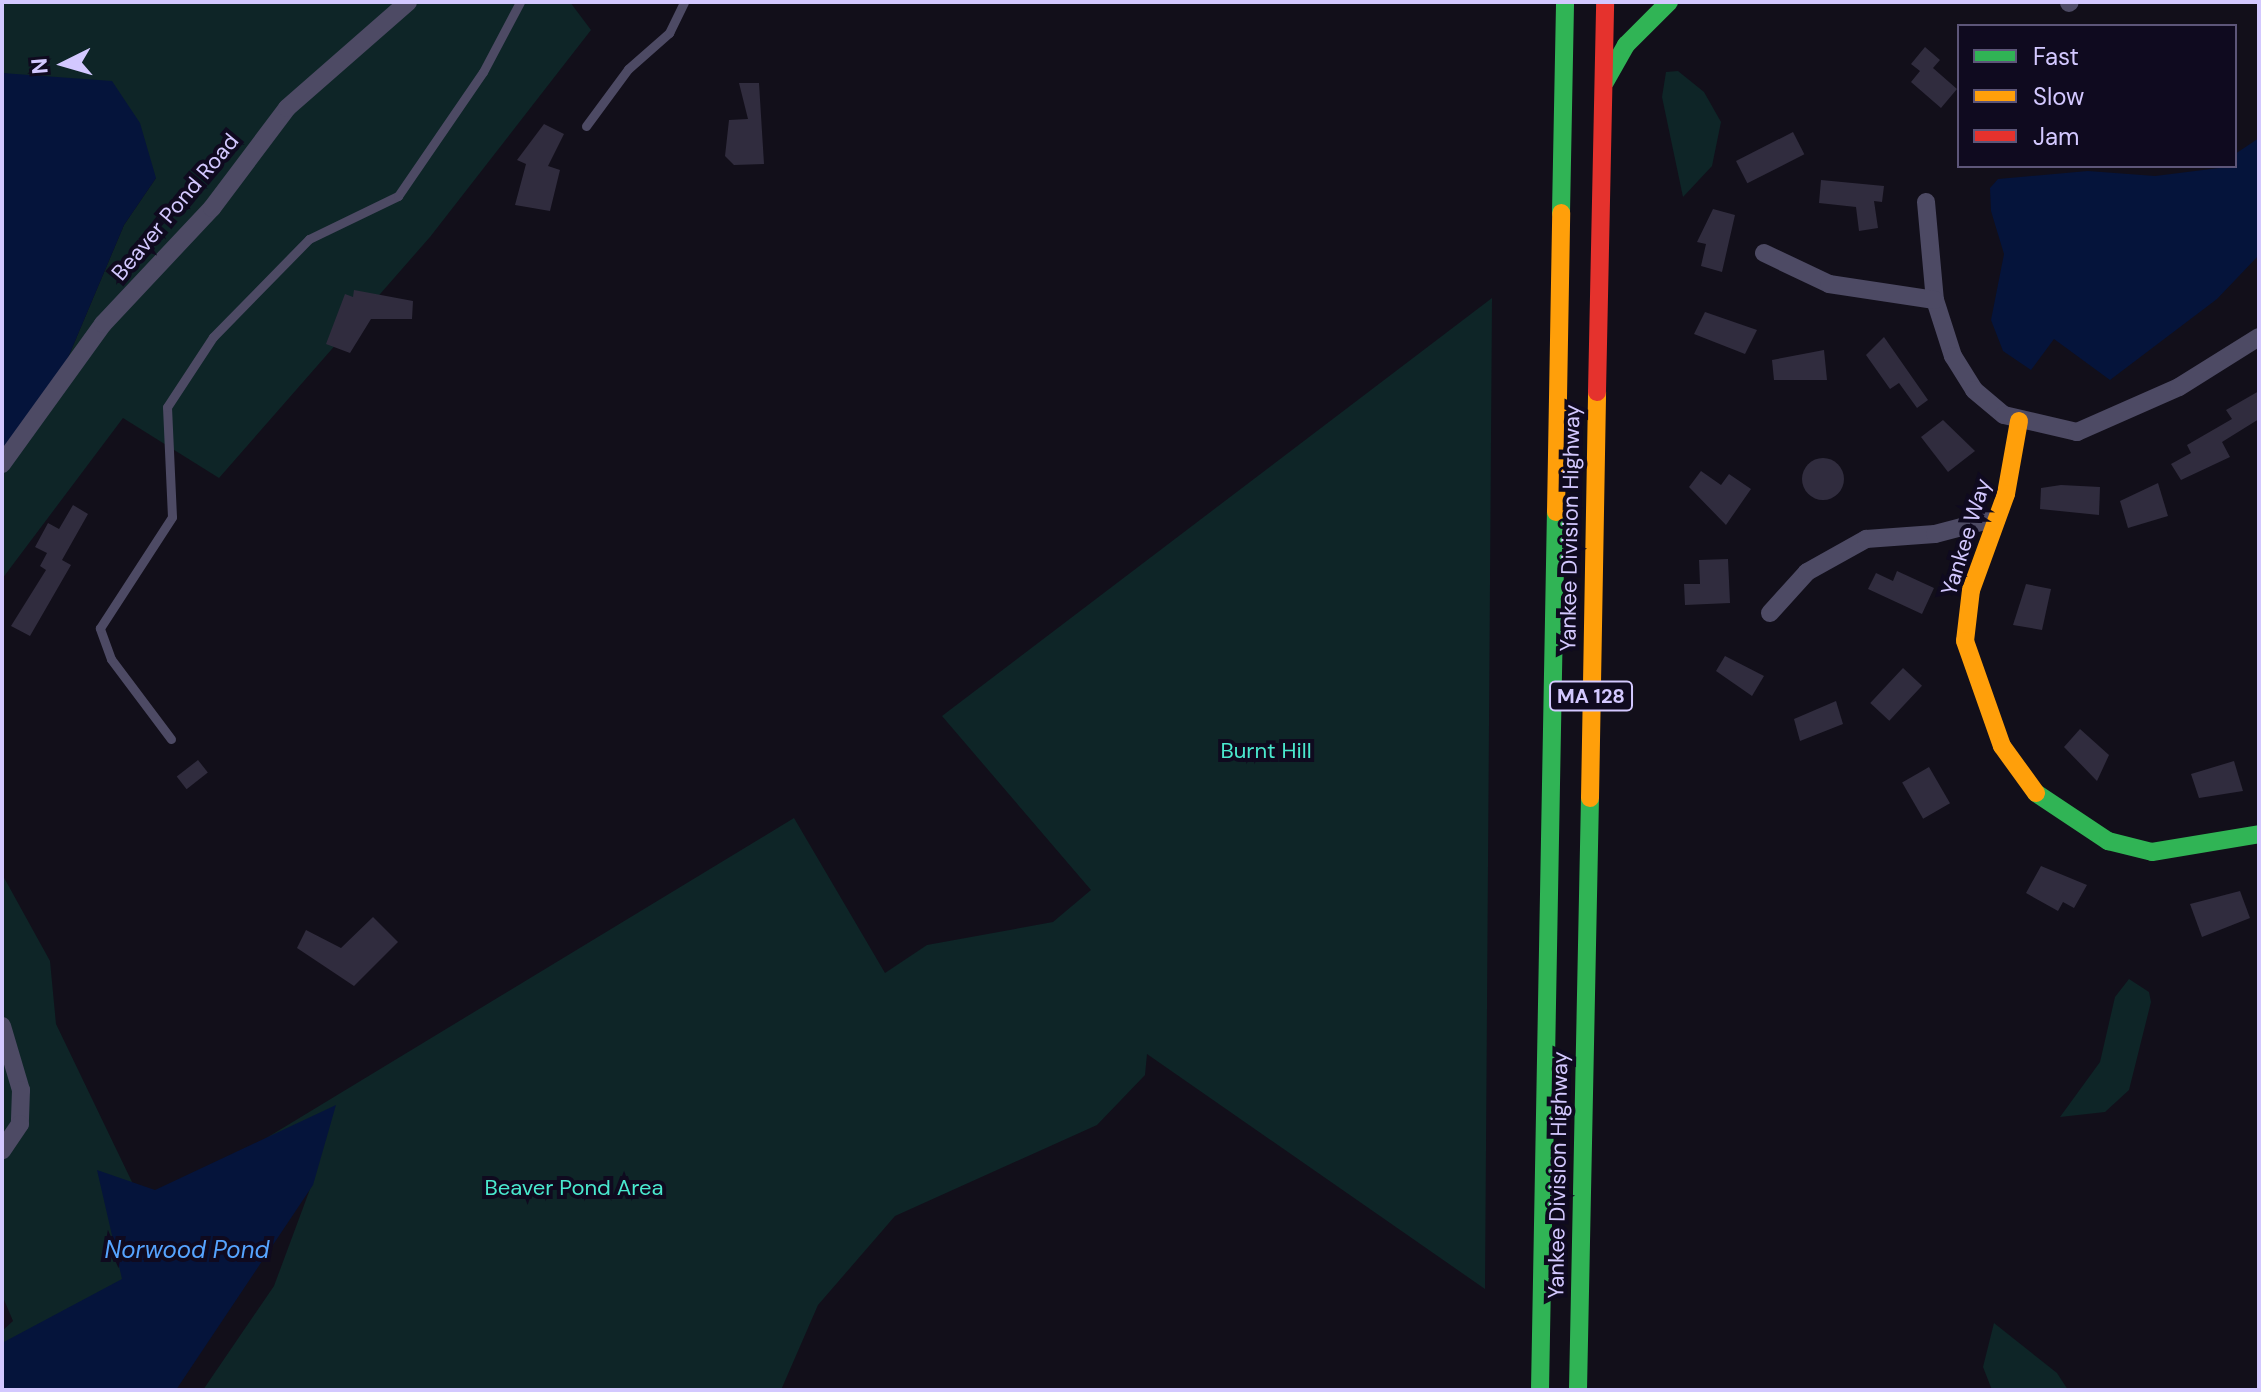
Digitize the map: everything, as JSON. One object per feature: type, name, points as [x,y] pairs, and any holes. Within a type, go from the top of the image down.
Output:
[{"type":"main road","name":"Yankee Division Highway","points":[[1540,1390],[1565,2]]},
{"type":"main road","name":"Yankee Division Highway","points":[[1578,1390],[1605,2]]},
{"type":"main road","points":[[1603,85],[1626,45],[1669,2]]},
{"type":"main road","name":"Yankee Way","points":[[2019,421],[1996,518],[1971,590],[1965,641],[1981,702],[2034,791],[2108,841],[2152,852],[2259,834]]},
{"type":"street","name":"Beaver Pond Road","points":[[2,464],[103,324],[202,220],[287,108],[408,2]]},
{"type":"street","points":[[1926,202],[1935,300],[1953,356],[1974,390],[2019,421],[2077,432],[2179,387],[2259,337]]},
{"type":"street","points":[[1764,253],[1829,284],[1935,300]]},
{"type":"street","points":[[1770,613],[1807,572],[1866,539],[1935,534],[1996,518]]},
{"type":"street","points":[[2,1026],[21,1090],[20,1124],[2,1151]]},
{"type":"lane","points":[[171,739],[111,659],[100,628],[172,517],[167,407],[213,337],[309,239],[398,196],[483,72],[520,2]]},
{"type":"lane","points":[[586,126],[628,69],[669,33],[684,2]]},
{"type":"green space","points":[[2,2],[570,2],[591,30],[430,237],[219,478],[123,418],[2,579],[2,449],[59,379],[124,225],[156,178],[35,78],[2,73]]},
{"type":"green space","points":[[1678,71],[1704,92],[1721,122],[1712,166],[1683,197],[1662,97],[1666,72]]},
{"type":"green space","points":[[1492,298],[1485,1289],[1147,1054],[1145,1075],[1097,1125],[895,1216],[818,1305],[781,1390],[203,1390],[274,1286],[313,1181],[2,1390],[2,1331],[13,1321],[2,1295],[2,874],[50,961],[56,1024],[146,1211],[794,818],[885,973],[927,945],[1053,922],[1091,890],[942,716]]},
{"type":"green space","points":[[2129,979],[2149,992],[2151,1002],[2129,1090],[2105,1112],[2060,1117],[2100,1062],[2115,997]]},
{"type":"green space","points":[[1994,1323],[2057,1373],[2068,1390],[1992,1390],[1983,1367]]},
{"type":"water","points":[[2,73],[112,81],[140,123],[156,178],[124,225],[59,379],[2,449]]},
{"type":"water","points":[[2259,138],[2259,255],[2217,299],[2110,380],[2054,339],[2031,370],[2003,351],[1991,320],[2004,254],[1991,211],[1990,188],[1998,179],[2088,171],[2155,176],[2237,168],[2237,153]]},
{"type":"water","name":"Norwood Pond","points":[[336,1105],[313,1185],[176,1390],[2,1390],[2,1343],[122,1279],[97,1170],[155,1190]]},
{"type":"building","points":[[1925,47],[1940,60],[1933,68],[1957,89],[1941,108],[1911,82],[1920,71],[1911,64]]},
{"type":"building","points":[[739,83],[759,83],[764,164],[734,165],[725,156],[729,120],[748,119]]},
{"type":"building","points":[[544,124],[564,134],[548,166],[560,170],[550,211],[515,205],[526,164],[517,160]]},
{"type":"building","points":[[1793,132],[1804,154],[1747,183],[1736,161]]},
{"type":"building","points":[[1821,180],[1884,186],[1882,202],[1874,201],[1878,228],[1859,231],[1856,207],[1819,203]]},
{"type":"building","points":[[1713,209],[1735,215],[1722,272],[1701,266],[1706,244],[1697,242]]},
{"type":"building","points":[[354,290],[413,301],[412,319],[371,319],[350,353],[326,344],[345,294],[353,297]]},
{"type":"building","points":[[1705,312],[1757,330],[1745,354],[1694,334]]},
{"type":"building","points":[[1884,337],[1928,400],[1917,408],[1899,383],[1890,389],[1866,355]]},
{"type":"building","points":[[1824,350],[1827,380],[1774,380],[1772,360]]},
{"type":"building","points":[[2259,391],[2259,419],[2222,442],[2230,457],[2181,480],[2171,464],[2191,453],[2187,445],[2232,419],[2226,410]]},
{"type":"building","points":[[1943,420],[1975,451],[1948,472],[1921,437]]},
{"type":"building","points":[[1823,458],[1838,464],[1844,479],[1838,494],[1823,500],[1808,494],[1802,479],[1808,464]]},
{"type":"building","points":[[1701,471],[1721,485],[1729,474],[1751,489],[1726,525],[1689,487]]},
{"type":"building","points":[[2158,483],[2168,516],[2128,528],[2120,501]]},
{"type":"building","points":[[2061,485],[2100,487],[2099,515],[2040,509],[2041,488]]},
{"type":"building","points":[[73,505],[88,514],[62,560],[71,565],[30,636],[11,626],[46,570],[40,566],[47,553],[35,547],[48,523],[59,529]]},
{"type":"building","points":[[1728,559],[1730,603],[1685,605],[1684,584],[1700,584],[1699,560]]},
{"type":"building","points":[[1897,571],[1934,588],[1922,614],[1868,589],[1876,573],[1893,581]]},
{"type":"building","points":[[2026,584],[2051,589],[2042,630],[2013,625]]},
{"type":"building","points":[[1725,656],[1764,676],[1752,696],[1716,671]]},
{"type":"building","points":[[1903,668],[1922,686],[1889,721],[1870,703]]},
{"type":"building","points":[[1836,701],[1843,724],[1800,741],[1794,719]]},
{"type":"building","points":[[2080,729],[2109,755],[2097,781],[2064,747]]},
{"type":"building","points":[[198,760],[208,773],[187,789],[177,777]]},
{"type":"building","points":[[2234,761],[2243,791],[2199,798],[2191,774]]},
{"type":"building","points":[[1929,767],[1950,803],[1923,819],[1902,782]]},
{"type":"building","points":[[2041,866],[2087,885],[2074,908],[2063,902],[2058,911],[2026,893]]},
{"type":"building","points":[[2240,891],[2250,918],[2202,937],[2190,904]]},
{"type":"building","points":[[373,917],[398,942],[354,986],[297,948],[306,930],[341,948]]},
{"type":"traffic: fast","points":[[1561,213],[1565,2]]},
{"type":"traffic: fast","points":[[1605,82],[1626,45],[1669,2]]},
{"type":"traffic: fast","points":[[1540,1390],[1556,512]]},
{"type":"traffic: fast","points":[[2036,793],[2108,841],[2152,852],[2259,834]]},
{"type":"traffic: fast","points":[[1578,1390],[1590,798]]},
{"type":"traffic: slow","points":[[1556,512],[1561,213]]},
{"type":"traffic: slow","points":[[1590,798],[1597,392]]},
{"type":"traffic: slow","points":[[2019,421],[2006,494],[1971,590],[1965,641],[2002,746],[2036,793]]},
{"type":"traffic: jam","points":[[1597,392],[1605,2]]},
{"type":"park label","name":"Burnt Hill","points":[[1266,751]]},
{"type":"park label","name":"Beaver Pond Area","points":[[574,1188]]}]
